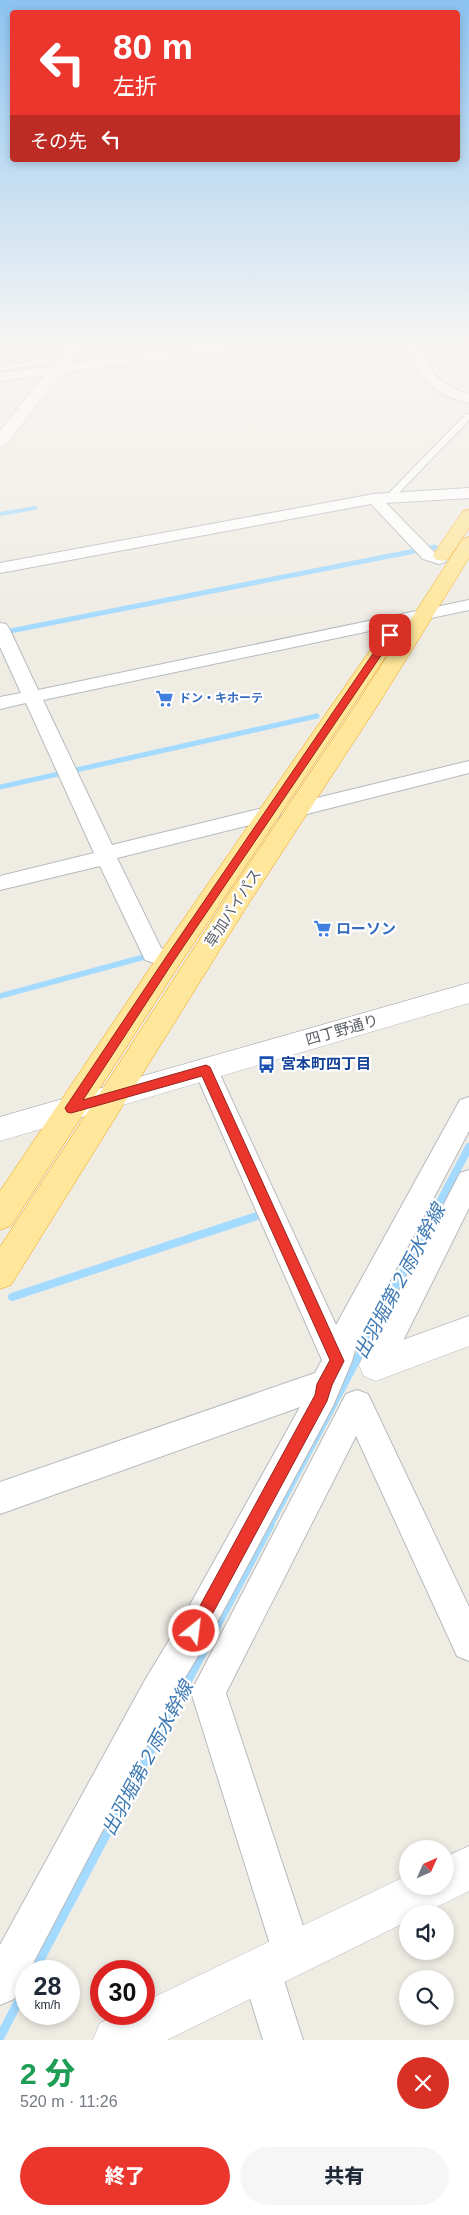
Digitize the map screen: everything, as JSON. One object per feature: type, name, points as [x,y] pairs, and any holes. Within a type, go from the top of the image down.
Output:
[{"type":"highway","name":"草加バイパス","points":[[0,1217],[170,960],[401,620],[469,515]]},
{"type":"highway","name":"草加バイパス","points":[[0,1275],[469,543]]},
{"type":"street","points":[[0,568],[390,496],[469,493]]},
{"type":"street","points":[[374,499],[429,556],[439,559]]},
{"type":"street","points":[[0,703],[401,620],[469,604]]},
{"type":"street","points":[[0,628],[153,954],[170,960]]},
{"type":"street","points":[[299,809],[469,767]]},
{"type":"street","points":[[0,882],[271,813]]},
{"type":"street","name":"四丁野通り","points":[[0,1129],[469,993]]},
{"type":"street","points":[[206,1070],[331,1372]]},
{"type":"street","points":[[0,1985],[157,1692],[194,1631],[322,1396],[343,1340],[469,1107]]},
{"type":"street","points":[[376,1365],[469,1181]]},
{"type":"street","points":[[376,1365],[469,1331]]},
{"type":"street","points":[[0,1498],[331,1372]]},
{"type":"street","points":[[283,2040],[277,1961],[208,1692],[357,1404],[467,1634]]},
{"type":"street","points":[[454,1876],[469,1868]]},
{"type":"street","points":[[117,2040],[163,2029],[277,1961],[413,1895]]},
{"type":"lane","points":[[390,496],[447,438]]},
{"type":"waterway","points":[[0,514],[35,508]]},
{"type":"waterway","points":[[0,633],[435,547]]},
{"type":"waterway","points":[[0,787],[317,716]]},
{"type":"waterway","points":[[0,996],[144,957]]},
{"type":"waterway","name":"出羽堀第２雨水幹線","points":[[269,1526],[469,1147]]},
{"type":"waterway","points":[[12,1297],[260,1215]]},
{"type":"waterway","name":"出羽堀第２雨水幹線","points":[[40,1960],[270,1525]]},
{"type":"waterway","name":"出羽堀第２雨水幹線","points":[[0,2037],[15,2008]]},
{"type":"place","name":"ドン・キホーテ","points":[[165,698]]},
{"type":"place","name":"ローソン","points":[[322,929]]},
{"type":"place","name":"宮本町四丁目","points":[[267,1064]]},
{"type":"route","points":[[194,1631],[322,1396],[325,1384],[337,1361],[206,1070],[71,1108],[390,635]]}]
